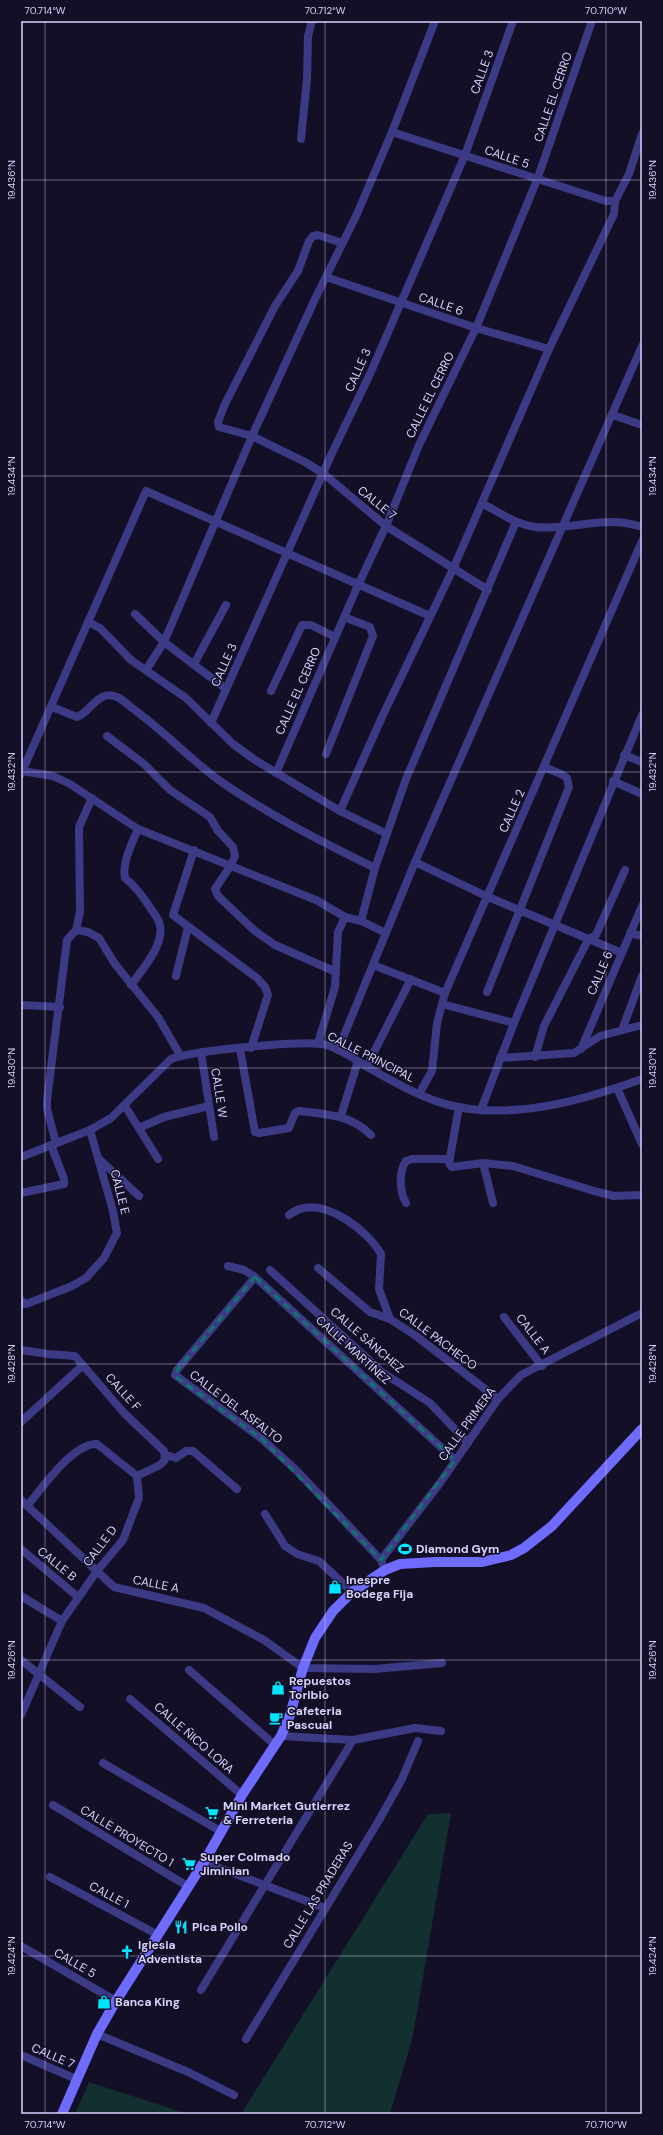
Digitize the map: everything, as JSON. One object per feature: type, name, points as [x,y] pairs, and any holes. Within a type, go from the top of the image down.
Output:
[{"type":"main road","points":[[62,2114],[76,2079],[97,2034],[116,2001],[204,1862],[242,1795],[281,1736],[290,1715],[303,1668],[315,1638],[333,1611],[352,1592],[385,1570],[414,1562],[482,1562],[511,1555],[524,1548],[552,1526],[642,1429]]},
{"type":"street","points":[[301,139],[307,79],[308,36],[312,21]]},
{"type":"street","points":[[146,670],[164,642],[217,521],[252,436],[392,132],[435,21]]},
{"type":"street","name":"CALLE 3","points":[[211,723],[402,303],[466,155],[513,21]]},
{"type":"street","name":"CALLE EL CERRO","points":[[276,773],[359,583],[386,526],[419,445],[476,328],[537,180],[592,21]]},
{"type":"street","name":"CALLE 5","points":[[392,132],[466,155],[537,180],[606,201],[615,200]]},
{"type":"street","points":[[340,811],[430,616],[453,570],[550,348],[614,214],[615,200],[629,174],[642,134]]},
{"type":"street","name":"CALLE 7","points":[[342,243],[318,235],[313,236],[309,241],[298,271],[275,306],[225,404],[218,422],[219,427],[252,436],[279,448],[324,474],[386,526],[453,570],[488,590]]},
{"type":"street","name":"CALLE 6","points":[[326,277],[476,328],[550,348]]},
{"type":"street","points":[[338,1050],[415,862],[642,346]]},
{"type":"street","points":[[613,414],[642,425]]},
{"type":"street","points":[[386,933],[361,921],[345,917],[316,900],[271,883],[194,850],[138,829],[92,798],[53,776],[22,772],[146,492],[217,521],[287,554],[359,583],[430,616]]},
{"type":"street","points":[[482,503],[516,522],[535,527],[563,527],[591,522],[610,521],[628,523],[642,527]]},
{"type":"street","points":[[361,921],[387,834],[423,739],[516,522]]},
{"type":"street","name":"CALLE 2","points":[[419,1094],[432,1071],[437,1023],[445,993],[642,541]]},
{"type":"street","points":[[194,664],[226,605]]},
{"type":"street","points":[[135,614],[164,642],[226,689]]},
{"type":"street","points":[[326,754],[372,636],[370,627],[344,617]]},
{"type":"street","points":[[88,622],[100,628],[122,652],[186,698],[233,744],[276,773],[340,811],[387,834]]},
{"type":"street","points":[[271,691],[302,624],[311,625],[335,637]]},
{"type":"street","points":[[52,707],[77,717],[85,714],[91,704],[98,698],[106,696],[116,697],[144,717],[220,780],[295,826],[376,868]]},
{"type":"street","points":[[481,1110],[500,1058],[554,923],[642,715]]},
{"type":"street","points":[[108,736],[144,764],[170,790],[194,804],[210,817],[218,831],[233,846],[235,856],[231,866],[215,889],[218,896],[255,931],[275,945],[336,972]]},
{"type":"street","points":[[624,755],[642,762]]},
{"type":"street","points":[[487,992],[569,788],[567,778],[544,767]]},
{"type":"street","points":[[613,781],[642,794]]},
{"type":"street","points":[[21,1193],[64,1184],[64,1179],[53,1144],[48,1100],[67,940],[76,930],[80,912],[79,827],[92,798]]},
{"type":"street","points":[[131,985],[151,960],[157,946],[160,922],[135,886],[125,878],[124,872],[126,861],[138,829]]},
{"type":"street","points":[[160,922],[173,915],[194,850]]},
{"type":"street","points":[[415,862],[488,897],[554,923],[588,940],[622,953]]},
{"type":"street","points":[[535,1056],[544,1026],[588,940],[596,935],[625,870]]},
{"type":"street","name":"CALLE 6","points":[[582,1049],[642,906]]},
{"type":"street","points":[[173,915],[257,978],[265,987],[268,995],[251,1048]]},
{"type":"street","points":[[318,1043],[335,987],[338,932],[345,917]]},
{"type":"street","points":[[176,976],[188,927]]},
{"type":"street","points":[[76,930],[99,938],[131,985],[158,1017],[180,1055]]},
{"type":"street","points":[[630,933],[642,936]]},
{"type":"street","points":[[373,965],[445,993]]},
{"type":"street","points":[[622,1030],[642,976]]},
{"type":"street","points":[[367,1066],[411,979]]},
{"type":"street","points":[[442,1004],[514,1023]]},
{"type":"street","points":[[21,1005],[60,1007]]},
{"type":"street","points":[[500,1058],[574,1053],[600,1036],[642,1025]]},
{"type":"street","name":"CALLE PRINCIPAL","points":[[21,1157],[90,1130],[111,1118],[125,1106],[163,1065],[180,1055],[201,1052],[318,1043],[338,1050],[419,1094],[459,1107],[481,1110],[526,1109],[617,1088],[642,1079]]},
{"type":"street","points":[[240,1049],[255,1132],[259,1133],[289,1128],[296,1113],[299,1111],[341,1116],[364,1128],[371,1135]]},
{"type":"street","name":"CALLE W","points":[[201,1052],[214,1138]]},
{"type":"street","points":[[341,1116],[358,1061]]},
{"type":"street","points":[[617,1088],[642,1144]]},
{"type":"street","points":[[125,1106],[158,1159]]},
{"type":"street","points":[[139,1128],[164,1117],[209,1106]]},
{"type":"street","points":[[459,1107],[449,1164],[454,1167],[483,1163],[513,1166],[614,1196],[642,1195]]},
{"type":"street","name":"CALLE E","points":[[22,1301],[28,1303],[72,1286],[86,1278],[104,1258],[117,1233],[116,1222],[100,1159],[90,1130]]},
{"type":"street","points":[[100,1159],[139,1196]]},
{"type":"street","points":[[406,1203],[401,1193],[401,1186],[406,1161],[412,1159],[450,1159]]},
{"type":"street","points":[[483,1163],[493,1203]]},
{"type":"street","name":"CALLE PACHECO","points":[[289,1215],[300,1209],[320,1209],[347,1220],[360,1230],[381,1254],[379,1290],[390,1319],[416,1336],[498,1399]]},
{"type":"street","name":"CALLE MARTÍNEZ","points":[[228,1266],[244,1270],[255,1277],[455,1460]]},
{"type":"street","points":[[318,1268],[370,1312],[390,1319]]},
{"type":"street","name":"CALLE SÁNCHEZ","points":[[270,1270],[382,1372],[430,1404],[468,1443]]},
{"type":"street","name":"CALLE DEL ASFALTO","points":[[255,1277],[177,1370],[175,1375],[262,1438],[296,1470],[381,1560],[385,1570]]},
{"type":"street","name":"CALLE PRIMERA","points":[[381,1560],[468,1443],[498,1399],[521,1375],[542,1366],[642,1314]]},
{"type":"street","name":"CALLE A","points":[[504,1317],[542,1366]]},
{"type":"street","name":"CALLE F","points":[[21,1350],[75,1356],[124,1413],[164,1450],[166,1455]]},
{"type":"street","points":[[21,1422],[83,1365]]},
{"type":"street","points":[[24,1503],[63,1463],[90,1444],[97,1444],[137,1476],[160,1465],[165,1460],[166,1455],[176,1458],[186,1450],[192,1451],[237,1489]]},
{"type":"street","name":"CALLE D","points":[[21,1715],[62,1621],[96,1570],[123,1540],[139,1498],[137,1476]]},
{"type":"street","name":"CALLE A","points":[[24,1503],[114,1587],[204,1608],[264,1640],[303,1668]]},
{"type":"street","points":[[265,1514],[285,1546],[297,1554],[319,1561],[352,1592]]},
{"type":"street","name":"CALLE B","points":[[21,1549],[78,1597]]},
{"type":"street","points":[[21,1596],[62,1621]]},
{"type":"street","points":[[21,1660],[80,1707]]},
{"type":"street","points":[[303,1668],[375,1669],[442,1663]]},
{"type":"street","points":[[190,1670],[275,1745]]},
{"type":"street","name":"CALLE ÑICO LORA","points":[[130,1699],[242,1795]]},
{"type":"street","points":[[281,1736],[353,1740],[415,1728],[441,1731]]},
{"type":"street","points":[[201,1990],[353,1740]]},
{"type":"street","name":"CALLE LAS PRADERAS","points":[[246,2039],[402,1779],[418,1741]]},
{"type":"street","points":[[103,1763],[222,1832]]},
{"type":"street","name":"CALLE PROYECTO 1","points":[[53,1805],[189,1886]]},
{"type":"street","points":[[204,1862],[325,1908]]},
{"type":"street","name":"CALLE 1","points":[[50,1877],[158,1935]]},
{"type":"street","name":"CALLE 5","points":[[21,1946],[116,2001]]},
{"type":"street","points":[[97,2034],[188,2072],[234,2095]]},
{"type":"street","name":"CALLE 7","points":[[21,2055],[76,2079]]},
{"type":"highlighted area","points":[[255,1277],[455,1460],[381,1560],[262,1439],[176,1377],[177,1370]]},
{"type":"green space","points":[[451,1813],[413,2036],[390,2114],[241,2114],[428,1814]]},
{"type":"green space","points":[[89,2082],[188,2114],[75,2114]]},
{"type":"place","name":"Diamond Gym","points":[[405,1549]]},
{"type":"place","name":"Inespre Bodega Fija","points":[[335,1587]]},
{"type":"place","name":"Repuestos Toribio","points":[[278,1688]]},
{"type":"place","name":"Cafeteria Pascual","points":[[276,1718]]},
{"type":"place","name":"Mini Market Gutierrez & Ferreteria","points":[[212,1813]]},
{"type":"place","name":"Super Colmado Jiminian","points":[[189,1864]]},
{"type":"place","name":"Pica Pollo","points":[[181,1927]]},
{"type":"place","name":"Iglesia Adventista","points":[[127,1952]]},
{"type":"place","name":"Banca King","points":[[104,2002]]}]
